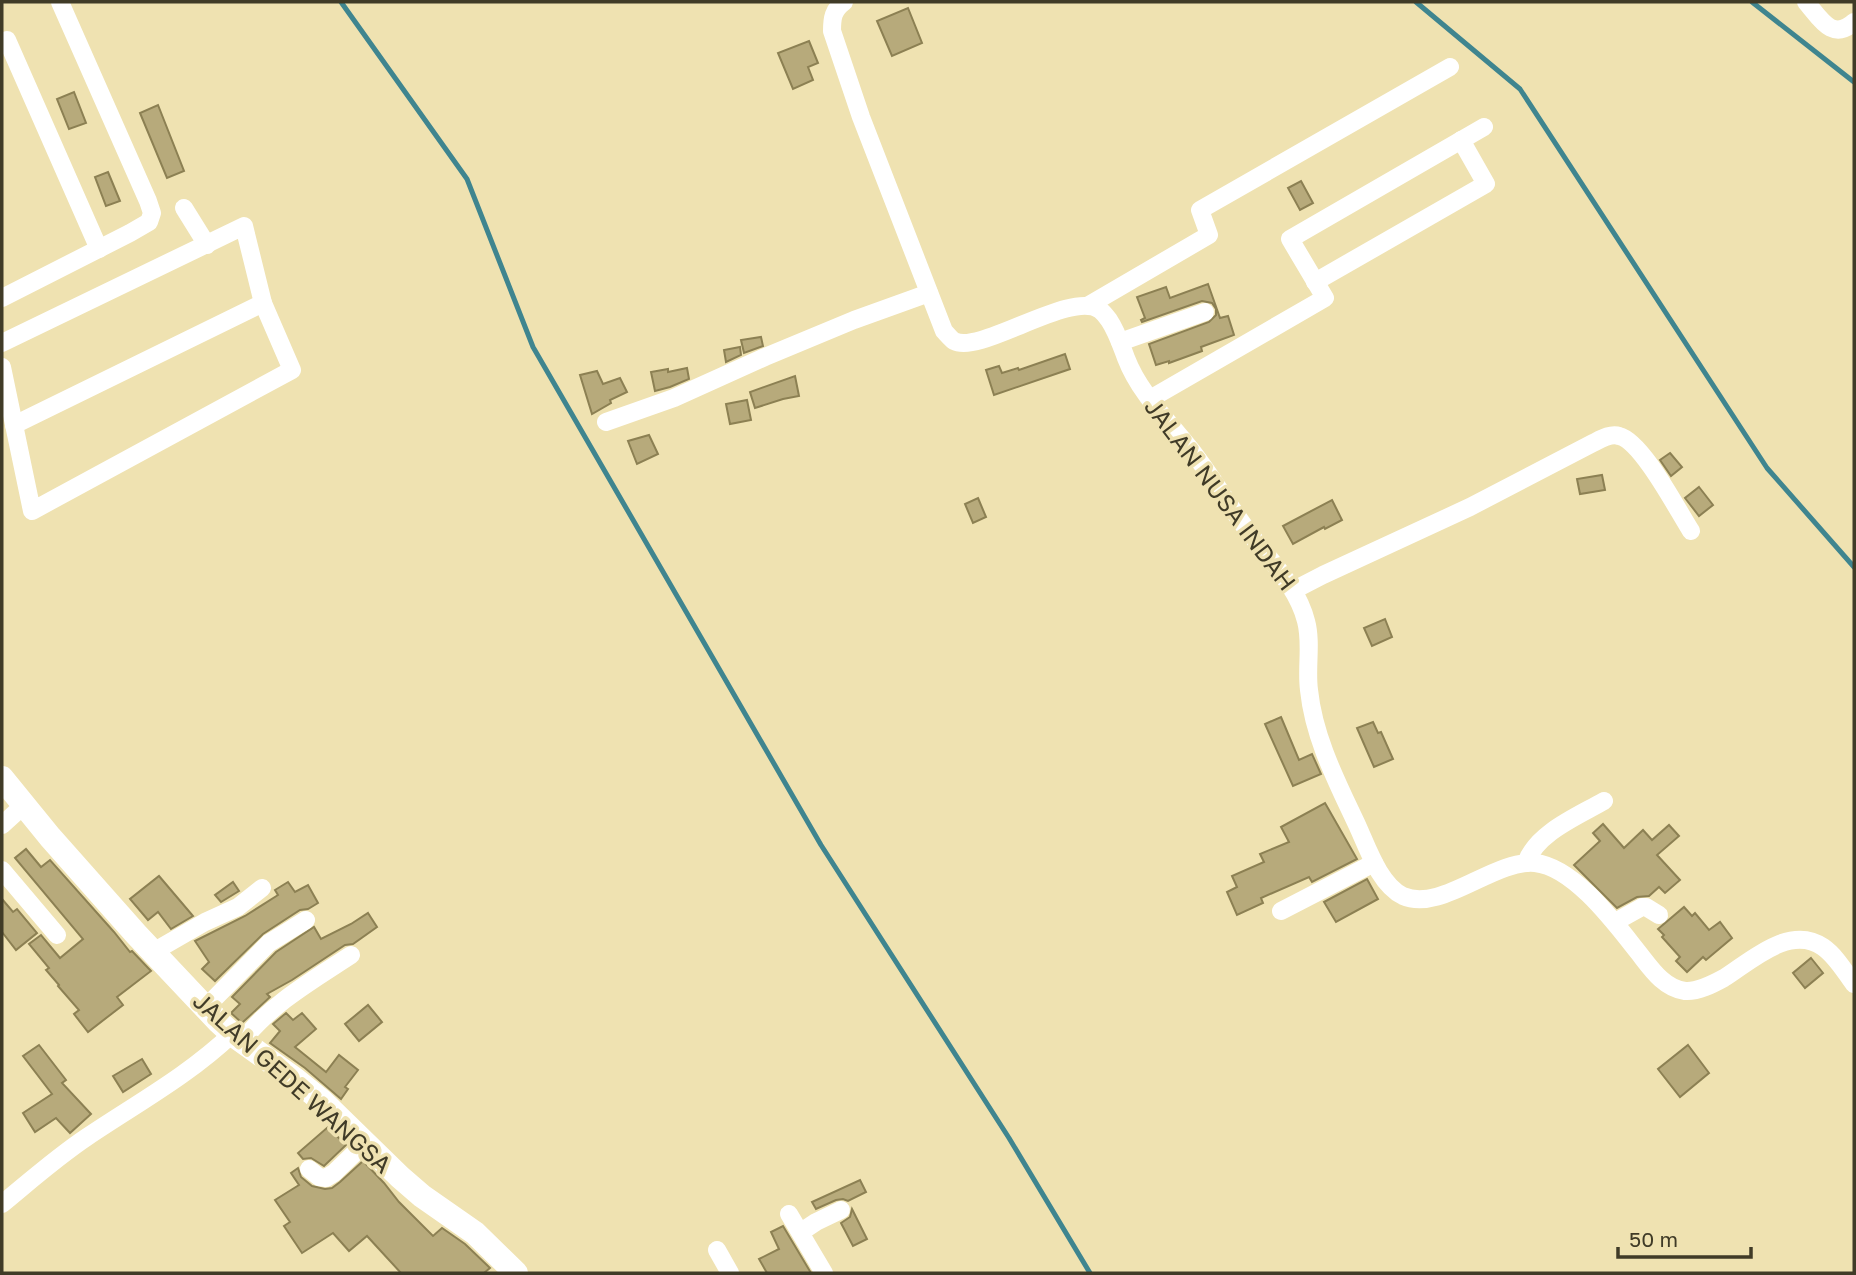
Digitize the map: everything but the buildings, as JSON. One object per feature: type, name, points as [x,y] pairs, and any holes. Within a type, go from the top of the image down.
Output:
[{"type":"street","points":[[2,298],[149,222],[152,213],[139,177],[60,2]]},
{"type":"street","points":[[844,2],[836,7],[832,18],[832,32],[865,128],[944,331],[953,340],[963,343],[982,339],[1063,309],[1089,305],[1209,235],[1200,210],[1450,67]]},
{"type":"street","points":[[1806,2],[1828,27],[1836,31],[1854,22]]},
{"type":"street","points":[[6,40],[99,249]]},
{"type":"street","points":[[1150,399],[1325,298],[1290,239],[1484,127]]},
{"type":"street","points":[[1315,282],[1486,184],[1461,140]]},
{"type":"street","points":[[184,208],[207,244]]},
{"type":"street","points":[[2,343],[244,226],[263,303],[292,370],[32,511],[2,367]]},
{"type":"street","points":[[606,422],[674,398],[854,320],[929,293]]},
{"type":"street","points":[[14,425],[263,303]]},
{"type":"street","name":"JALAN NUSA INDAH","points":[[1089,305],[1099,309],[1108,320],[1135,377],[1150,399],[1186,443],[1294,590],[1307,623],[1308,688],[1328,761],[1374,863],[1393,889],[1418,900],[1438,896],[1511,865],[1526,863]]},
{"type":"street","points":[[1120,342],[1205,312]]},
{"type":"street","points":[[1294,590],[1470,507],[1604,437],[1615,435],[1628,441],[1648,463],[1690,531]]},
{"type":"street","name":"JALAN GEDE WANGSA","points":[[2,778],[50,837],[153,952],[237,1037],[313,1094],[400,1177],[475,1233],[516,1273]]},
{"type":"street","points":[[1604,801],[1542,839],[1526,863],[1551,866],[1567,876],[1615,922],[1658,976],[1674,988],[1687,991],[1717,982],[1773,945],[1798,940],[1822,946],[1835,958],[1854,985]]},
{"type":"street","points":[[2,825],[24,805]]},
{"type":"street","points":[[1281,911],[1374,863]]},
{"type":"street","points":[[2,870],[57,935]]},
{"type":"street","points":[[153,952],[205,922],[238,907],[261,888]]},
{"type":"street","points":[[1615,922],[1642,907],[1659,915]]},
{"type":"street","points":[[206,1007],[269,943],[306,920]]},
{"type":"street","points":[[2,1204],[64,1153],[185,1073],[351,955]]},
{"type":"street","points":[[309,1169],[319,1177],[330,1176],[365,1143]]},
{"type":"street","points":[[801,1232],[841,1210]]},
{"type":"street","points":[[789,1214],[824,1273]]},
{"type":"street","points":[[717,1250],[730,1273]]},
{"type":"waterway","points":[[341,2],[467,179],[533,347],[821,845],[1009,1138],[1090,1273]]},
{"type":"waterway","points":[[1416,2],[1520,89],[1767,468],[1854,567]]},
{"type":"waterway","points":[[1752,2],[1854,82]]}]
